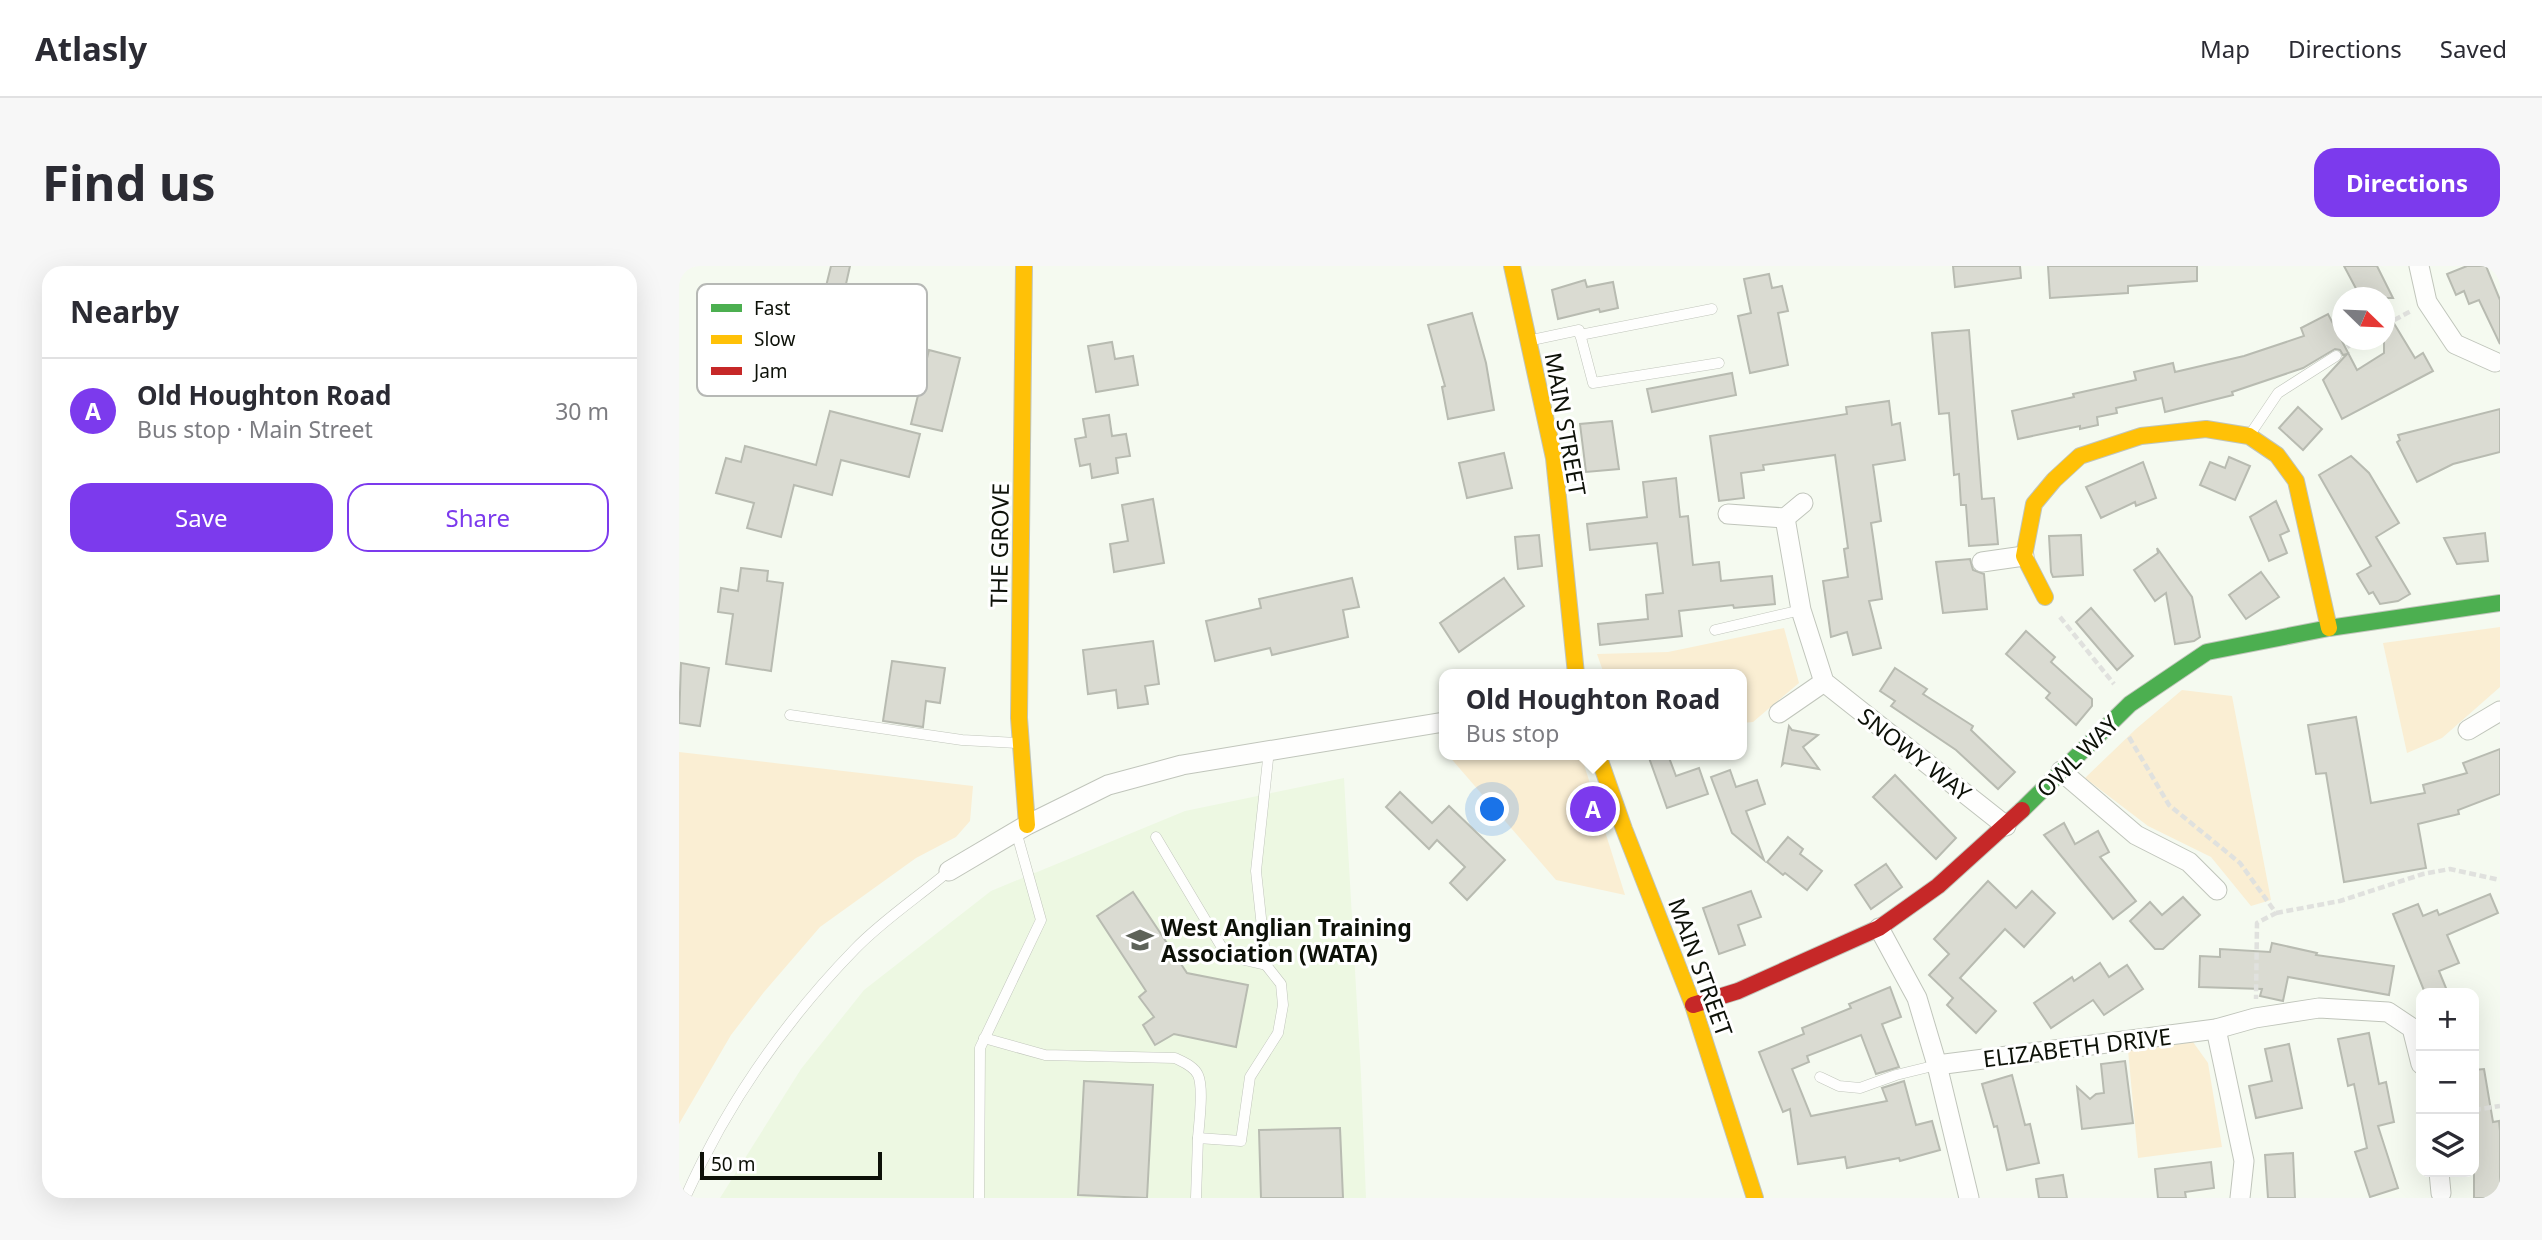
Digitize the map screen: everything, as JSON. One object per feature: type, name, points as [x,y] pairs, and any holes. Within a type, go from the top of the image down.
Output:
[{"type":"street","name":"THE GROVE","points":[[1021,828],[1019,718],[1024,266]]},
{"type":"street","name":"MAIN STREET","points":[[1512,266],[1553,458],[1575,669]]},
{"type":"street","points":[[2419,266],[2427,302],[2455,344],[2495,362]]},
{"type":"street","points":[[2045,597],[2024,556],[2034,503],[2080,456],[2141,436],[2206,429],[2249,436],[2277,455],[2296,481],[2329,628]]},
{"type":"street","points":[[1728,514],[1785,518],[1803,503]]},
{"type":"street","points":[[1779,713],[1824,682],[1801,610],[1785,518]]},
{"type":"street","points":[[1982,562],[2024,556]]},
{"type":"street","name":"OWL WAY","points":[[1693,1005],[1738,991],[1879,928],[1938,886],[2006,826],[2130,704],[2207,652],[2329,628],[2500,603]]},
{"type":"street","name":"SNOWY WAY","points":[[1824,682],[2006,826]]},
{"type":"street","points":[[2468,730],[2500,711]]},
{"type":"street","points":[[949,872],[1021,828],[1108,785],[1182,765],[1439,723]]},
{"type":"street","name":"MAIN STREET","points":[[1600,760],[1693,1005],[1755,1198]]},
{"type":"street","points":[[2061,771],[2136,835],[2189,862],[2217,890]]},
{"type":"street","points":[[1879,928],[1917,998],[1937,1065],[1969,1198]]},
{"type":"street","name":"ELIZABETH DRIVE","points":[[1937,1065],[2216,1029],[2255,1018],[2319,1009],[2388,1012],[2412,1028],[2418,1051]]},
{"type":"street","points":[[2216,1029],[2244,1161],[2239,1198]]},
{"type":"street","points":[[2439,1177],[2441,1193]]},
{"type":"lane","points":[[1580,335],[1712,309]]},
{"type":"lane","points":[[1528,341],[1579,330],[1593,383],[1719,363]]},
{"type":"lane","points":[[2249,436],[2278,393],[2336,356]]},
{"type":"lane","points":[[1715,630],[1801,610]]},
{"type":"lane","points":[[790,716],[962,740],[1021,744]]},
{"type":"lane","points":[[1198,1138],[1241,1141],[1250,1077],[1278,1033],[1283,1005],[1281,984],[1266,965],[1256,871],[1269,750]]},
{"type":"lane","points":[[979,1198],[980,1048],[1041,920],[1021,828]]},
{"type":"lane","points":[[1156,836],[1227,957],[1266,965]]},
{"type":"lane","points":[[685,1198],[734,1104],[781,1033],[856,948],[949,872]]},
{"type":"lane","points":[[985,1038],[1045,1055],[1175,1058],[1190,1066],[1198,1074],[1200,1086],[1196,1198]]},
{"type":"lane","points":[[1820,1077],[1839,1086],[1860,1088],[1896,1075],[1937,1065]]},
{"type":"path","points":[[2045,597],[2130,704]]},
{"type":"path","points":[[2277,913],[2340,901],[2423,874],[2450,869],[2500,880]]},
{"type":"path","points":[[2479,1110],[2500,1107]]},
{"type":"shaded area","points":[[2500,627],[2500,687],[2442,738],[2407,753],[2383,643]]},
{"type":"shaded area","points":[[1784,628],[1799,683],[1753,722],[1747,723],[1747,669],[1602,669],[1597,654],[1668,652]]},
{"type":"shaded area","points":[[2182,690],[2232,696],[2271,900],[2251,906],[2211,857],[2148,826],[2085,778]]},
{"type":"shaded area","points":[[679,752],[973,786],[970,821],[956,837],[916,858],[820,927],[731,1035],[679,1124]]},
{"type":"shaded area","points":[[1452,760],[1583,760],[1625,895],[1556,880]]},
{"type":"shaded area","name":"West Anglian Training Association (WATA)","points":[[1344,778],[1366,1198],[720,1198],[801,1069],[864,990],[991,891],[1185,811]]},
{"type":"shaded area","points":[[2193,1042],[2208,1063],[2222,1147],[2138,1158],[2128,1050]]},
{"type":"building","points":[[831,266],[850,266],[846,284],[827,284]]},
{"type":"building","points":[[1953,266],[2020,266],[2021,278],[1955,287]]},
{"type":"building","points":[[2048,266],[2197,266],[2197,281],[2128,286],[2128,293],[2050,298]]},
{"type":"building","points":[[2344,266],[2377,266],[2388,287],[2355,287]]},
{"type":"building","points":[[2467,266],[2486,266],[2500,300],[2500,344],[2479,300],[2469,304],[2464,291],[2456,295],[2447,274]]},
{"type":"building","points":[[1769,274],[1772,288],[1782,286],[1788,311],[1778,313],[1788,365],[1750,373],[1738,316],[1751,313],[1744,279]]},
{"type":"building","points":[[1585,280],[1587,287],[1613,282],[1618,308],[1600,312],[1599,309],[1558,319],[1552,290]]},
{"type":"building","points":[[1472,313],[1486,363],[1494,410],[1448,419],[1442,387],[1445,386],[1428,325]]},
{"type":"building","points":[[2328,314],[2332,322],[2333,350],[2303,368],[2232,392],[2233,395],[2165,412],[2162,398],[2116,408],[2117,413],[2097,417],[2098,425],[2080,429],[2080,426],[2018,439],[2012,411],[2136,380],[2134,372],[2173,363],[2175,372],[2244,356],[2304,336],[2301,328]]},
{"type":"building","points":[[2395,325],[2415,358],[2423,353],[2433,371],[2342,419],[2323,380],[2347,354],[2343,355],[2340,350],[2347,350],[2357,370],[2384,353],[2384,350],[2395,350]]},
{"type":"building","points":[[1969,330],[1982,499],[1994,498],[1998,544],[1969,546],[1966,505],[1961,505],[1959,474],[1954,475],[1949,413],[1939,414],[1932,333]]},
{"type":"building","points":[[1112,342],[1115,359],[1133,356],[1138,385],[1096,392],[1088,346]]},
{"type":"building","points":[[929,350],[960,358],[942,431],[911,424],[918,396],[927,396]]},
{"type":"building","points":[[1732,373],[1736,395],[1652,412],[1647,389]]},
{"type":"building","points":[[1889,401],[1892,425],[1900,423],[1905,460],[1873,465],[1881,521],[1871,523],[1882,599],[1869,601],[1881,648],[1853,655],[1847,632],[1831,637],[1823,581],[1848,577],[1844,549],[1848,548],[1835,455],[1763,465],[1764,470],[1741,473],[1744,498],[1719,501],[1710,436],[1847,414],[1846,407]]},
{"type":"building","points":[[2298,407],[2322,429],[2303,450],[2279,428]]},
{"type":"building","points":[[2500,409],[2500,452],[2453,464],[2417,482],[2397,442],[2400,440],[2398,435]]},
{"type":"building","points":[[830,411],[920,434],[909,477],[841,460],[832,495],[794,485],[781,537],[747,528],[754,503],[716,493],[726,458],[741,462],[745,446],[816,465]]},
{"type":"building","points":[[1109,415],[1112,436],[1126,434],[1130,456],[1116,458],[1118,473],[1092,478],[1090,464],[1080,466],[1075,439],[1086,437],[1083,419]]},
{"type":"building","points":[[1612,421],[1619,469],[1586,472],[1580,424]]},
{"type":"building","points":[[1504,453],[1512,488],[1467,498],[1459,463]]},
{"type":"building","points":[[2351,456],[2369,473],[2399,523],[2376,537],[2410,594],[2398,601],[2380,604],[2373,592],[2369,594],[2357,574],[2371,566],[2319,475]]},
{"type":"building","points":[[2229,457],[2250,466],[2235,500],[2200,485],[2210,462],[2225,468]]},
{"type":"building","points":[[2143,462],[2156,498],[2136,506],[2135,502],[2101,518],[2086,487]]},
{"type":"building","points":[[1676,478],[1680,517],[1688,516],[1693,565],[1719,562],[1721,581],[1772,576],[1775,604],[1679,611],[1682,636],[1600,645],[1598,624],[1648,619],[1646,595],[1663,593],[1657,543],[1590,550],[1587,524],[1647,517],[1643,482]]},
{"type":"building","points":[[1153,499],[1164,563],[1114,572],[1110,544],[1128,541],[1122,505]]},
{"type":"building","points":[[2276,501],[2289,531],[2280,535],[2287,553],[2269,561],[2250,517]]},
{"type":"building","points":[[2485,533],[2488,561],[2457,564],[2444,538]]},
{"type":"building","points":[[1539,535],[1542,566],[1518,569],[1515,537]]},
{"type":"building","points":[[2081,535],[2083,575],[2053,577],[2049,536]]},
{"type":"building","points":[[2157,548],[2192,597],[2200,637],[2194,641],[2175,644],[2166,593],[2155,601],[2134,570],[2158,553]]},
{"type":"building","points":[[1970,559],[1973,570],[1984,574],[1987,609],[1943,613],[1936,562]]},
{"type":"building","points":[[741,568],[768,571],[767,581],[783,583],[771,671],[726,664],[733,614],[718,612],[721,588],[738,591]]},
{"type":"building","points":[[2261,572],[2279,597],[2246,619],[2229,595]]},
{"type":"building","points":[[1352,578],[1359,607],[1343,610],[1348,637],[1272,655],[1270,648],[1215,661],[1206,621],[1261,608],[1259,599]]},
{"type":"building","points":[[1504,578],[1524,606],[1459,652],[1440,623]]},
{"type":"building","points":[[2091,608],[2133,656],[2117,670],[2076,622]]},
{"type":"building","points":[[2026,631],[2055,657],[2051,662],[2092,699],[2092,706],[2076,725],[2046,698],[2050,693],[2006,654]]},
{"type":"building","points":[[1153,641],[1159,684],[1145,686],[1148,704],[1118,708],[1116,690],[1088,694],[1083,650]]},
{"type":"building","points":[[892,661],[945,668],[940,703],[926,701],[923,727],[883,721]]},
{"type":"building","points":[[681,663],[709,668],[700,726],[679,723]]},
{"type":"building","points":[[1895,668],[1927,689],[1923,694],[1973,726],[1971,730],[2015,772],[1998,789],[1956,750],[1891,706],[1895,701],[1880,691]]},
{"type":"building","points":[[2356,717],[2371,803],[2425,793],[2423,785],[2467,773],[2463,763],[2500,749],[2500,794],[2458,810],[2459,814],[2418,824],[2426,868],[2344,882],[2326,773],[2316,774],[2308,725]]},
{"type":"building","points":[[1789,726],[1792,730],[1818,735],[1803,747],[1819,769],[1784,763],[1782,765]]},
{"type":"building","points":[[1650,760],[1670,760],[1676,776],[1699,768],[1708,794],[1667,808]]},
{"type":"building","points":[[1730,770],[1736,787],[1757,780],[1765,804],[1746,811],[1764,860],[1732,833],[1711,777]]},
{"type":"building","points":[[1895,775],[1956,838],[1936,859],[1873,797]]},
{"type":"building","points":[[1400,792],[1432,823],[1449,806],[1505,860],[1467,900],[1450,883],[1465,867],[1437,840],[1429,849],[1386,807]]},
{"type":"building","points":[[2064,823],[2075,844],[2098,831],[2109,852],[2100,857],[2136,901],[2113,919],[2044,835]]},
{"type":"building","points":[[1788,837],[1803,849],[1800,854],[1822,871],[1807,890],[1767,862]]},
{"type":"building","points":[[1886,864],[1902,887],[1871,909],[1855,885]]},
{"type":"building","points":[[1988,881],[2016,908],[2032,891],[2055,913],[2024,947],[2005,929],[1960,978],[1996,1011],[1976,1033],[1947,1005],[1953,998],[1929,975],[1949,954],[1934,939]]},
{"type":"building","points":[[1751,891],[1761,917],[1738,925],[1745,945],[1719,954],[1703,908]]},
{"type":"building","points":[[1133,892],[1187,973],[1248,985],[1236,1047],[1174,1034],[1155,1045],[1143,1025],[1154,1017],[1139,997],[1146,991],[1097,916]]},
{"type":"building","points":[[2490,894],[2498,913],[2447,935],[2459,963],[2439,971],[2446,988],[2423,988],[2393,914],[2418,904],[2423,916],[2437,910],[2439,915]]},
{"type":"building","points":[[2183,897],[2200,915],[2163,949],[2155,949],[2130,921],[2150,902],[2162,915]]},
{"type":"building","points":[[2272,943],[2317,953],[2316,955],[2394,966],[2389,995],[2288,977],[2283,1001],[2260,996],[2262,989],[2199,987],[2200,956],[2220,957],[2220,949],[2270,952]]},
{"type":"building","points":[[2100,963],[2109,977],[2127,965],[2143,989],[2104,1015],[2093,1000],[2051,1028],[2034,1003],[2072,977],[2074,981]]},
{"type":"building","points":[[1890,987],[1901,1017],[1882,1024],[1899,1067],[1876,1074],[1861,1035],[1807,1056],[1809,1062],[1792,1069],[1811,1116],[1887,1101],[1882,1088],[1904,1081],[1916,1125],[1932,1121],[1940,1150],[1900,1161],[1899,1158],[1847,1168],[1845,1157],[1798,1164],[1790,1109],[1783,1112],[1759,1052],[1804,1034],[1802,1028],[1851,1008],[1849,1004]]},
{"type":"building","points":[[2369,1033],[2379,1084],[2386,1082],[2394,1122],[2378,1126],[2398,1188],[2370,1197],[2355,1152],[2367,1148],[2354,1084],[2348,1086],[2338,1039]]},
{"type":"building","points":[[2289,1044],[2302,1108],[2256,1118],[2249,1086],[2272,1081],[2265,1049]]},
{"type":"building","points":[[2125,1061],[2133,1123],[2082,1129],[2077,1087],[2090,1099],[2096,1094],[2104,1093],[2101,1064]]},
{"type":"building","points":[[2484,1069],[2493,1122],[2499,1121],[2500,1198],[2474,1198],[2474,1177],[2479,1177],[2479,1070]]},
{"type":"building","points":[[2012,1075],[2025,1125],[2030,1124],[2039,1163],[2007,1170],[1997,1126],[1994,1127],[1982,1084]]},
{"type":"building","points":[[1084,1081],[1153,1085],[1147,1198],[1078,1195]]},
{"type":"building","points":[[1340,1128],[1343,1198],[1261,1198],[1259,1130]]},
{"type":"building","points":[[2293,1153],[2295,1198],[2268,1198],[2265,1155]]},
{"type":"building","points":[[2211,1162],[2214,1188],[2185,1192],[2186,1198],[2158,1198],[2155,1169]]},
{"type":"building","points":[[2063,1175],[2067,1198],[2039,1198],[2036,1179]]},
{"type":"traffic: fast","points":[[2022,810],[2130,704],[2207,652],[2329,628],[2500,603]]},
{"type":"traffic: slow","points":[[1024,266],[1019,718],[1027,825]]},
{"type":"traffic: slow","points":[[1512,266],[1554,458],[1575,669]]},
{"type":"traffic: slow","points":[[2045,597],[2024,556],[2034,504],[2054,480],[2080,456],[2141,436],[2206,429],[2249,436],[2277,455],[2296,481],[2329,628]]},
{"type":"traffic: slow","points":[[1600,760],[1693,1005],[1755,1198]]},
{"type":"traffic: jam","points":[[1693,1005],[1738,991],[1879,928],[1938,886],[2022,810]]},
{"type":"place","name":"Old Houghton Road","points":[[1593,809]]},
{"type":"place","name":"West Anglian Training Association (WATA)","points":[[1140,940]]}]
